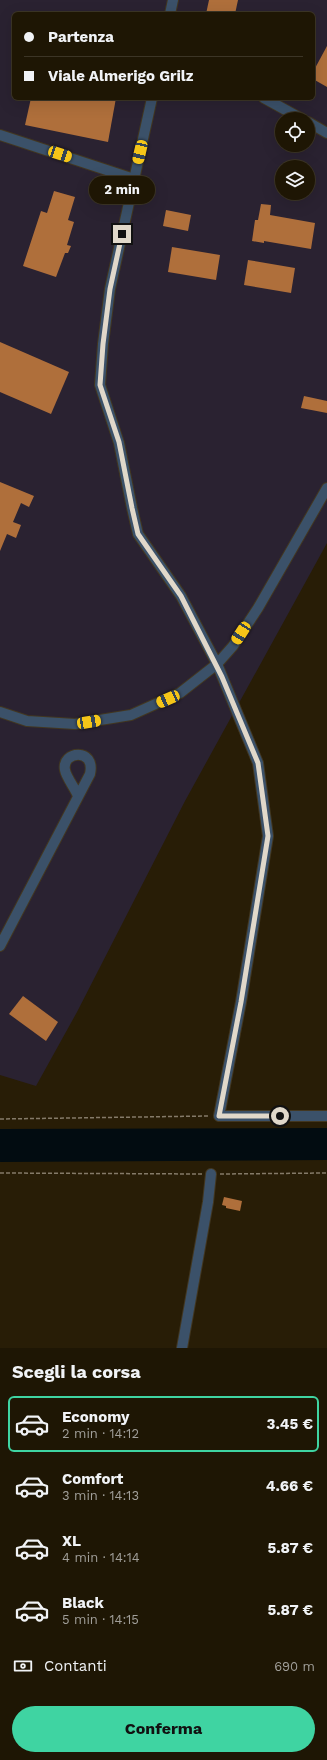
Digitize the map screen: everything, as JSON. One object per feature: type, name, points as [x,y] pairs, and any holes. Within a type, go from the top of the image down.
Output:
[{"type":"street","points":[[170,12],[173,0]]},
{"type":"street","points":[[152,100],[110,289],[103,344],[100,385],[119,442],[138,534],[181,596],[217,664],[258,763],[268,836],[241,1002],[219,1116],[327,1116]]},
{"type":"street","points":[[268,100],[289,112]]},
{"type":"street","points":[[315,126],[327,133]]},
{"type":"street","points":[[0,135],[134,179]]},
{"type":"street","points":[[0,712],[27,721],[75,724],[131,715],[180,693],[217,664],[233,646],[258,608],[327,488]]},
{"type":"street","points":[[0,946],[78,796]]},
{"type":"street","points":[[182,1348],[208,1202],[211,1174]]},
{"type":"path","points":[[0,1118],[219,1116]]},
{"type":"path","points":[[0,1173],[327,1173]]},
{"type":"shaded area","points":[[0,0],[327,0],[327,543],[185,801],[77,1012],[36,1086],[0,1075]]},
{"type":"shaded area","points":[[327,1128],[327,1160],[0,1162],[0,1129]]},
{"type":"building","points":[[209,0],[238,0],[235,12],[206,12]]},
{"type":"building","points":[[327,46],[327,87],[315,80],[315,68]]},
{"type":"building","points":[[31,100],[116,100],[108,142],[25,125]]},
{"type":"building","points":[[54,191],[75,197],[68,220],[74,222],[67,245],[71,246],[68,253],[65,253],[56,277],[23,266],[41,211],[47,213]]},
{"type":"building","points":[[261,204],[271,205],[270,215],[315,223],[311,249],[264,241],[264,243],[252,241],[255,220],[258,220]]},
{"type":"building","points":[[166,210],[191,215],[188,231],[163,226]]},
{"type":"building","points":[[172,247],[220,255],[216,280],[168,272]]},
{"type":"building","points":[[248,260],[295,268],[291,293],[244,285]]},
{"type":"building","points":[[0,342],[69,372],[51,414],[0,392]]},
{"type":"building","points":[[304,396],[327,401],[327,413],[301,408]]},
{"type":"building","points":[[0,482],[34,496],[29,507],[21,503],[13,522],[21,525],[16,538],[7,534],[0,551]]},
{"type":"building","points":[[23,996],[58,1022],[46,1041],[9,1014]]},
{"type":"building","points":[[224,1197],[242,1201],[240,1211],[226,1208],[226,1206],[222,1205]]},
{"type":"route","points":[[122,234],[110,289],[103,344],[100,385],[119,442],[138,534],[181,596],[217,664],[258,763],[268,836],[241,1002],[219,1116],[280,1116]]}]
